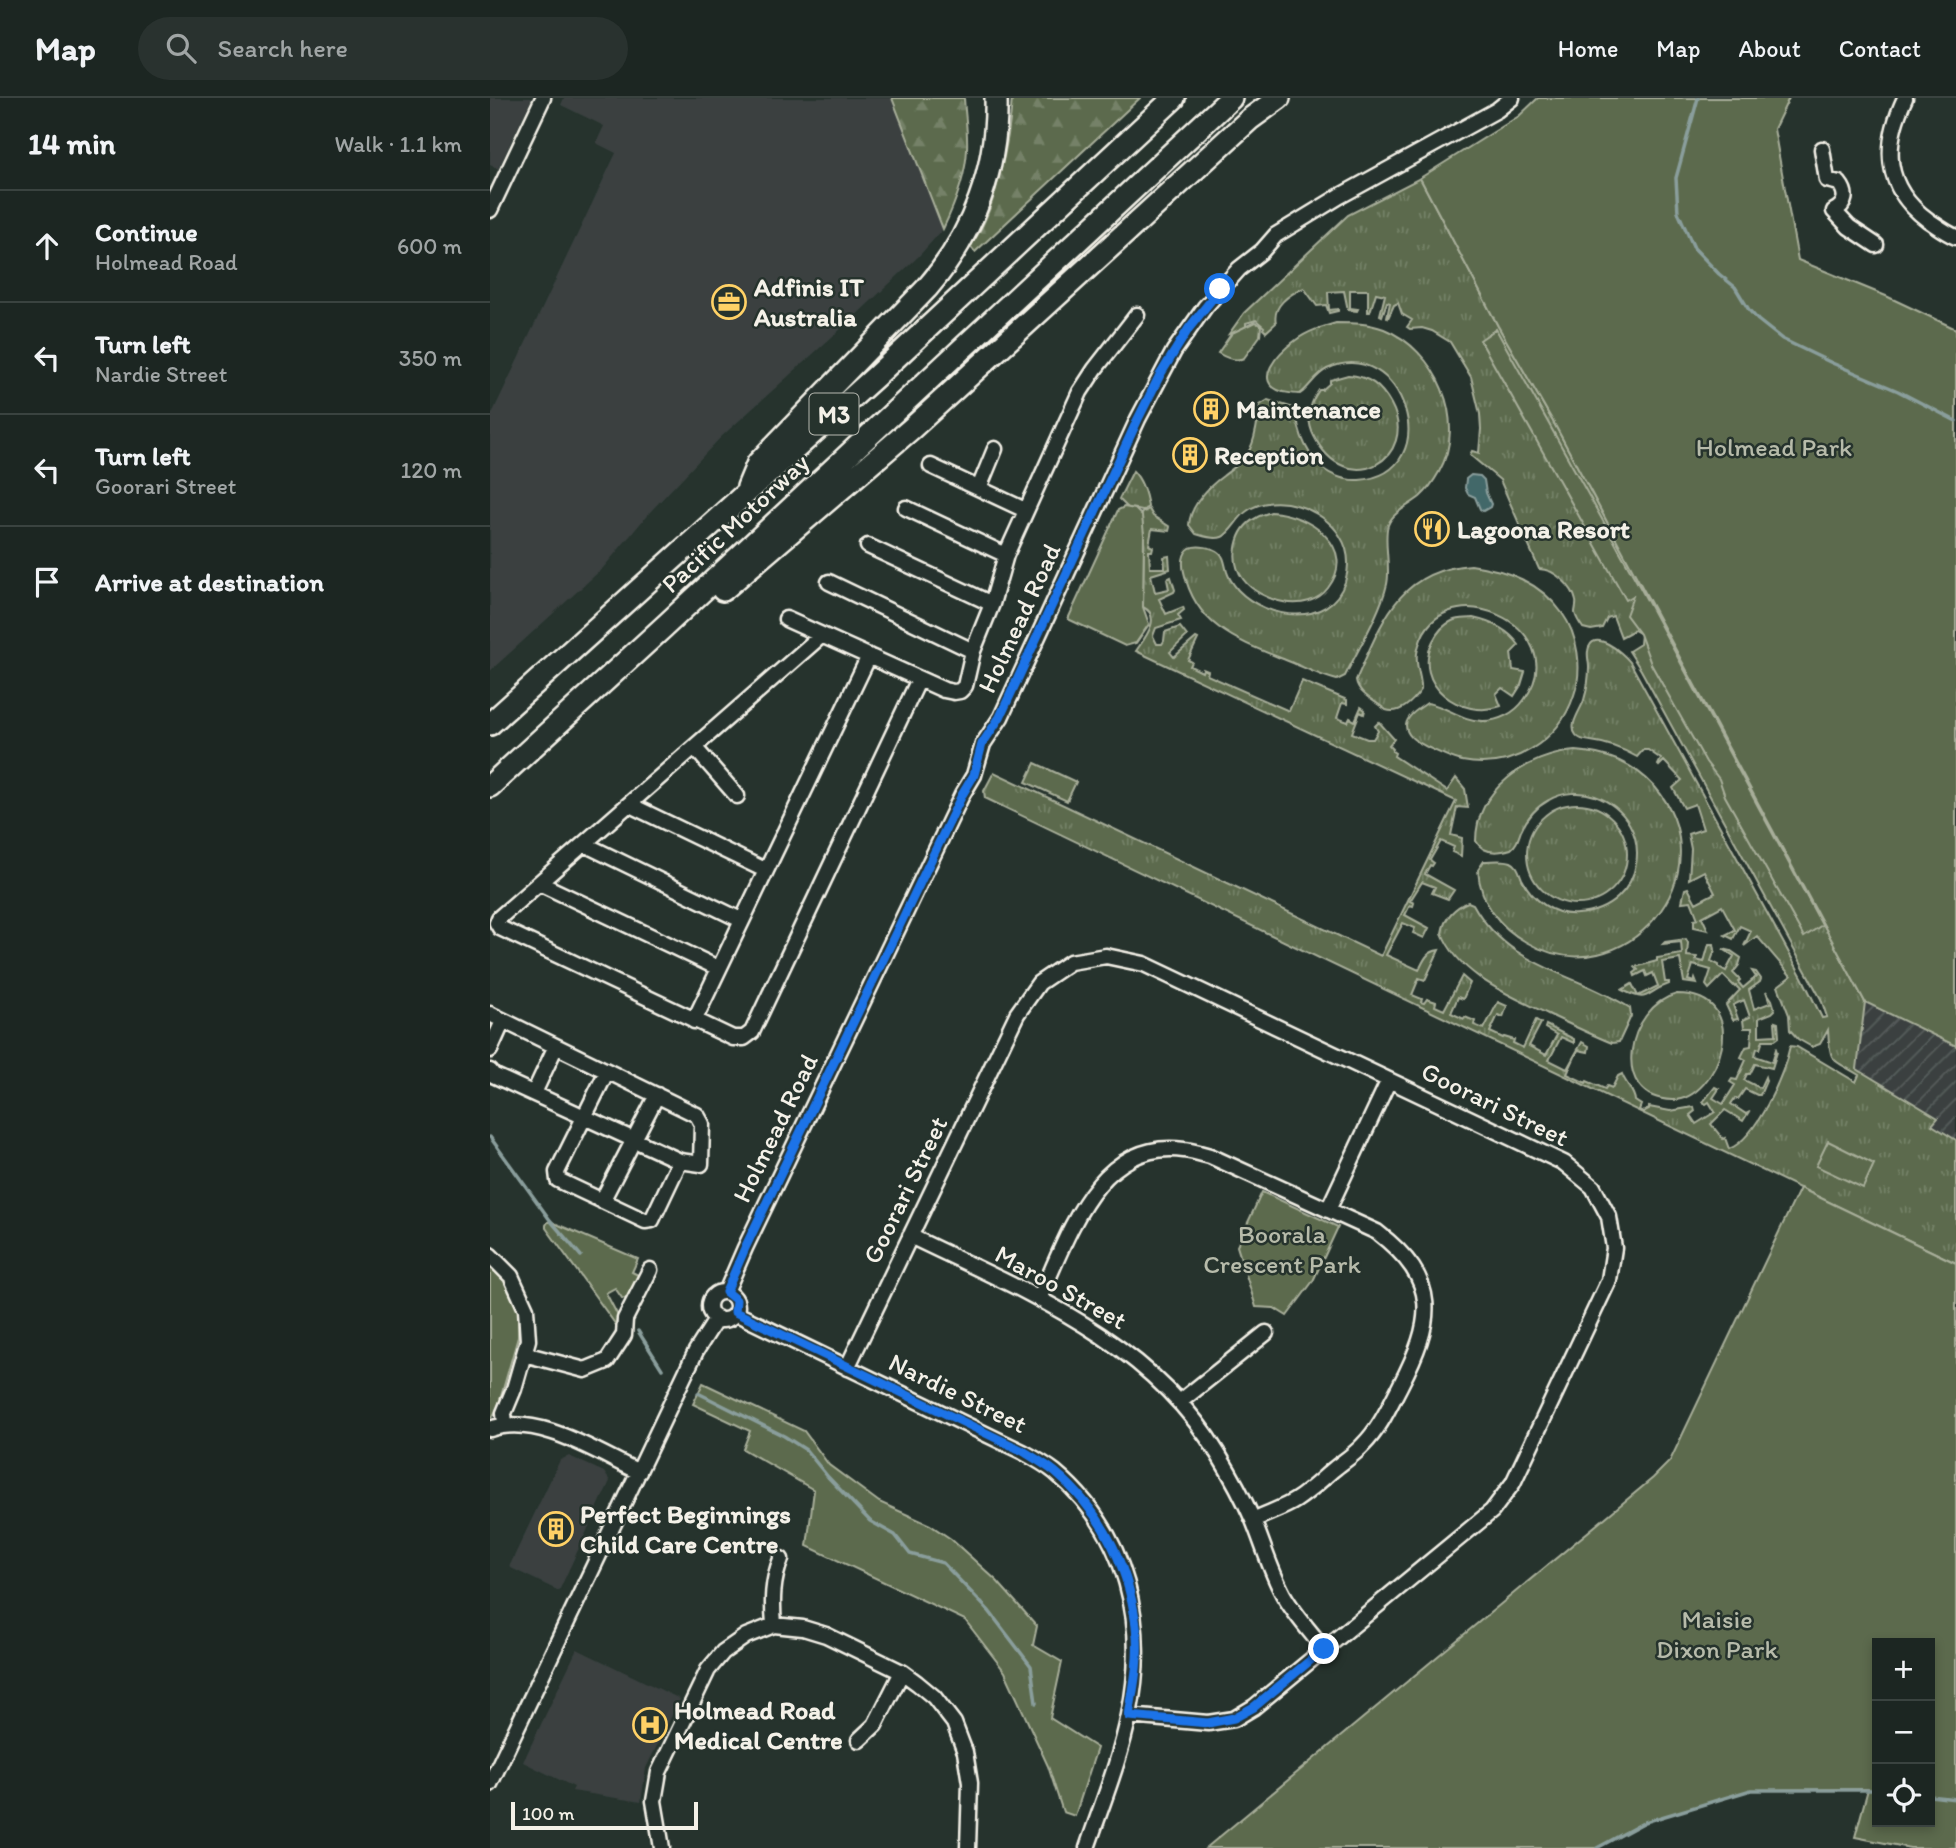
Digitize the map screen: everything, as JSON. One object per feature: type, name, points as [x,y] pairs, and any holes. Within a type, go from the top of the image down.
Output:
[{"type":"highway","points":[[744,495],[758,463],[927,288],[949,260],[974,213],[987,180],[996,130],[996,98]]},
{"type":"highway","name":"Pacific Motorway","points":[[490,724],[876,376],[1174,98]]},
{"type":"highway","name":"Pacific Motorway","points":[[490,786],[1231,98]]},
{"type":"highway","points":[[668,623],[704,607],[725,589],[911,429],[1250,119],[1279,98]]},
{"type":"street","points":[[490,210],[543,98]]},
{"type":"street","name":"Holmead Road","points":[[726,1292],[962,795],[974,775],[982,744],[1000,717],[1135,426],[1174,351],[1220,289],[1276,235],[1340,196],[1497,110],[1512,98]]},
{"type":"street","points":[[1905,98],[1890,145],[1891,166],[1898,187],[1915,210],[1956,237]]},
{"type":"street","points":[[1822,149],[1827,180],[1839,184],[1845,192],[1844,203],[1834,211],[1849,227],[1876,245]]},
{"type":"street","points":[[786,619],[944,690],[960,691],[968,679],[973,652],[992,604],[1006,555],[1080,392],[1137,315]]},
{"type":"street","points":[[979,488],[996,449]]},
{"type":"street","points":[[931,466],[1025,510]]},
{"type":"street","points":[[906,509],[1006,555]]},
{"type":"street","points":[[869,546],[992,604]]},
{"type":"street","points":[[829,582],[973,652]]},
{"type":"street","points":[[822,635],[499,918],[497,923],[500,928],[694,1021],[733,1038],[744,1038],[752,1032],[919,679]]},
{"type":"street","points":[[694,1021],[869,656]]},
{"type":"street","points":[[695,748],[737,796]]},
{"type":"street","points":[[629,805],[765,870]]},
{"type":"street","points":[[584,844],[741,920]]},
{"type":"street","points":[[539,883],[718,968]]},
{"type":"street","name":"Goorari Street","points":[[847,1368],[1017,1014],[1039,983],[1070,962],[1106,956],[1144,964],[1564,1163],[1593,1186],[1609,1217],[1614,1248],[1609,1280],[1513,1483],[1492,1511],[1254,1707],[1234,1718],[1208,1723],[1129,1716]]},
{"type":"street","points":[[490,1049],[497,1017],[697,1115],[702,1124],[702,1164],[680,1161],[491,1074]]},
{"type":"street","points":[[534,1093],[555,1046]]},
{"type":"street","points":[[607,1071],[557,1172],[558,1180],[645,1221],[652,1220],[680,1161]]},
{"type":"street","points":[[1328,1210],[1389,1080]]},
{"type":"street","points":[[602,1201],[657,1095]]},
{"type":"street","points":[[1039,1299],[1085,1202],[1102,1180],[1119,1166],[1142,1154],[1162,1149],[1185,1150],[1210,1156],[1377,1233],[1397,1248],[1411,1263],[1420,1280],[1425,1302],[1424,1326],[1416,1356],[1387,1413],[1363,1446],[1295,1501],[1253,1520]]},
{"type":"street","name":"Maroo Street","points":[[910,1236],[1039,1299],[1103,1335],[1181,1401],[1217,1452],[1253,1520],[1283,1595],[1324,1649]]},
{"type":"street","points":[[490,1255],[511,1276],[526,1309],[528,1340],[509,1402],[512,1413],[508,1425]]},
{"type":"street","points":[[524,1354],[585,1370],[607,1361],[624,1335],[625,1319],[650,1270]]},
{"type":"street","points":[[726,1292],[736,1300],[735,1312],[729,1318],[721,1320],[710,1312],[711,1299],[718,1293],[726,1292]]},
{"type":"street","name":"Nardie Street","points":[[735,1312],[1023,1451],[1054,1471],[1083,1500],[1106,1532],[1121,1563],[1132,1597],[1137,1637],[1136,1670],[1129,1716],[1087,1848]]},
{"type":"street","points":[[490,1784],[696,1351],[717,1318]]},
{"type":"street","points":[[1181,1401],[1266,1333]]},
{"type":"street","points":[[490,1429],[521,1424],[556,1434],[639,1472]]},
{"type":"street","points":[[774,1625],[773,1585],[781,1559]]},
{"type":"street","points":[[662,1848],[654,1801],[659,1772],[708,1670],[723,1653],[746,1636],[774,1625],[803,1628],[826,1635],[902,1672],[934,1697],[954,1723],[965,1752],[970,1783],[968,1848]]},
{"type":"street","points":[[859,1740],[875,1725],[902,1672]]},
{"type":"shaded area","points":[[490,98],[532,98],[498,169],[490,165]]},
{"type":"shaded area","points":[[564,98],[892,98],[943,229],[919,256],[853,318],[721,437],[650,512],[603,568],[490,671],[490,418],[616,153],[596,143],[604,126],[561,105]]},
{"type":"shaded area","points":[[1865,1002],[1956,1046],[1956,1140],[1932,1125],[1938,1117],[1857,1069]]},
{"type":"shaded area","points":[[569,1456],[604,1472],[610,1481],[559,1591],[509,1567],[560,1460]]},
{"type":"shaded area","points":[[577,1649],[680,1699],[646,1768],[641,1802],[572,1791],[574,1787],[523,1762]]},
{"type":"green space","points":[[892,98],[964,98],[967,136],[965,169],[943,229]]},
{"type":"green space","points":[[1012,98],[1140,98],[975,252],[970,246],[987,216],[1000,175]]},
{"type":"green space","name":"Holmead Park","points":[[1538,98],[1789,98],[1774,129],[1798,260],[1886,296],[1956,329],[1956,1046],[1865,1002],[1420,178],[1519,116]]},
{"type":"green space","points":[[1420,178],[1865,1002],[1857,1069],[1938,1118],[1932,1125],[1956,1140],[1956,1263],[985,798],[984,791],[994,772],[1381,956],[1456,801],[1136,651],[1152,622],[1149,611],[1143,607],[1144,535],[1140,514],[1149,509],[1153,516],[1170,527],[1169,531],[1152,529],[1149,545],[1153,547],[1152,551],[1149,551],[1150,568],[1165,568],[1164,557],[1169,556],[1170,569],[1151,575],[1155,592],[1169,589],[1167,579],[1171,577],[1174,592],[1159,599],[1166,614],[1183,607],[1184,610],[1178,615],[1181,620],[1156,628],[1153,636],[1157,644],[1164,641],[1165,632],[1180,627],[1187,636],[1170,652],[1174,657],[1196,638],[1198,639],[1188,660],[1192,662],[1190,666],[1202,672],[1203,669],[1208,671],[1207,675],[1289,711],[1302,681],[1347,700],[1347,704],[1342,703],[1337,718],[1348,722],[1350,718],[1355,721],[1361,707],[1365,710],[1364,714],[1360,712],[1352,733],[1373,739],[1378,731],[1375,726],[1379,722],[1394,739],[1389,745],[1395,753],[1394,756],[1447,791],[1456,778],[1465,789],[1468,808],[1457,807],[1451,835],[1462,838],[1461,856],[1452,852],[1454,847],[1441,841],[1430,860],[1434,863],[1425,874],[1454,890],[1448,899],[1432,893],[1435,887],[1422,882],[1410,901],[1414,903],[1413,906],[1410,905],[1405,915],[1429,928],[1424,938],[1413,933],[1415,928],[1403,923],[1386,955],[1419,970],[1428,955],[1439,950],[1425,980],[1419,978],[1412,995],[1422,999],[1421,1002],[1424,1003],[1427,999],[1436,1002],[1435,1006],[1444,1010],[1462,976],[1470,983],[1463,999],[1458,997],[1451,1013],[1475,1021],[1474,1025],[1484,1029],[1498,1002],[1507,1006],[1503,1017],[1498,1015],[1490,1032],[1514,1040],[1513,1043],[1523,1048],[1536,1020],[1541,1023],[1529,1046],[1546,1055],[1557,1035],[1545,1028],[1546,1025],[1574,1039],[1574,1043],[1561,1037],[1549,1060],[1567,1069],[1582,1042],[1589,1046],[1588,1052],[1578,1050],[1567,1074],[1605,1089],[1607,1086],[1612,1088],[1622,1074],[1635,1101],[1641,1105],[1639,1110],[1643,1112],[1649,1107],[1670,1111],[1694,1107],[1695,1111],[1690,1115],[1696,1124],[1715,1112],[1709,1102],[1703,1102],[1715,1087],[1719,1089],[1713,1098],[1723,1104],[1735,1085],[1730,1082],[1732,1079],[1737,1080],[1746,1060],[1741,1057],[1746,1047],[1751,1046],[1752,1028],[1744,1028],[1743,1020],[1750,1017],[1744,1000],[1733,1005],[1738,1019],[1733,1020],[1726,1005],[1740,990],[1723,975],[1709,989],[1706,985],[1711,970],[1693,965],[1688,980],[1694,982],[1695,979],[1697,984],[1684,982],[1680,959],[1662,962],[1665,982],[1669,984],[1643,997],[1638,996],[1658,986],[1653,973],[1647,976],[1645,971],[1635,976],[1634,973],[1638,970],[1635,967],[1657,961],[1657,958],[1682,954],[1681,942],[1663,944],[1665,942],[1686,939],[1687,956],[1697,957],[1696,960],[1704,962],[1709,944],[1714,944],[1711,961],[1726,971],[1734,956],[1723,949],[1741,958],[1733,973],[1743,988],[1756,977],[1752,971],[1761,979],[1749,990],[1754,1009],[1770,1003],[1766,991],[1772,1000],[1775,1010],[1759,1018],[1759,1036],[1776,1035],[1775,1022],[1778,1023],[1779,1037],[1775,1040],[1763,1040],[1755,1056],[1772,1062],[1776,1049],[1772,1068],[1755,1064],[1744,1080],[1760,1088],[1765,1077],[1760,1095],[1745,1089],[1731,1104],[1748,1113],[1743,1121],[1725,1110],[1711,1124],[1723,1139],[1725,1138],[1729,1149],[1750,1132],[1768,1104],[1790,1046],[1797,1047],[1856,1082],[1859,1075],[1837,1062],[1831,1055],[1828,1030],[1820,1044],[1812,1047],[1798,1039],[1790,1030],[1789,1015],[1778,986],[1791,976],[1757,936],[1744,946],[1751,931],[1740,926],[1733,939],[1725,935],[1735,930],[1722,906],[1702,917],[1708,930],[1694,927],[1694,920],[1698,919],[1691,901],[1682,902],[1685,889],[1688,888],[1696,903],[1715,893],[1704,871],[1689,879],[1691,849],[1688,834],[1703,829],[1695,804],[1684,808],[1673,788],[1682,780],[1664,761],[1659,766],[1661,759],[1648,750],[1643,750],[1637,757],[1603,743],[1583,740],[1576,735],[1574,722],[1588,684],[1588,651],[1591,644],[1601,641],[1615,648],[1630,662],[1822,1018],[1827,1017],[1821,999],[1629,651],[1640,644],[1641,634],[1634,630],[1621,637],[1613,616],[1607,618],[1602,628],[1583,628],[1575,613],[1576,601],[1571,590],[1557,575],[1539,569],[1500,480],[1470,455],[1472,451],[1479,453],[1480,414],[1471,377],[1450,342],[1432,331],[1407,327],[1412,320],[1402,314],[1398,303],[1394,305],[1388,318],[1390,303],[1387,302],[1382,316],[1380,315],[1385,295],[1376,293],[1368,312],[1368,290],[1350,290],[1350,308],[1358,309],[1357,311],[1348,310],[1344,291],[1328,292],[1329,310],[1338,309],[1329,313],[1326,305],[1317,306],[1304,288],[1283,301],[1275,317],[1276,323],[1266,332],[1256,320],[1246,323],[1246,329],[1229,334],[1244,313],[1348,215]]},
{"type":"green space","points":[[1255,322],[1261,326],[1260,336],[1244,358],[1231,359],[1218,353],[1232,333]]},
{"type":"green space","points":[[1336,323],[1366,324],[1384,329],[1419,353],[1442,389],[1448,409],[1450,431],[1447,452],[1433,482],[1420,497],[1394,516],[1388,525],[1388,577],[1384,594],[1345,676],[1337,680],[1254,647],[1223,630],[1199,607],[1190,591],[1183,562],[1185,553],[1190,548],[1205,547],[1217,551],[1223,557],[1229,577],[1238,590],[1250,600],[1280,613],[1312,613],[1326,607],[1337,597],[1348,570],[1345,547],[1332,526],[1310,511],[1284,503],[1258,505],[1247,511],[1228,533],[1219,538],[1196,534],[1189,525],[1201,498],[1248,454],[1254,439],[1260,405],[1268,400],[1294,408],[1310,454],[1320,466],[1336,476],[1359,480],[1387,472],[1403,455],[1408,432],[1405,408],[1394,386],[1376,370],[1354,363],[1327,369],[1300,394],[1283,392],[1273,387],[1269,381],[1271,367],[1289,345],[1310,332]]},
{"type":"green space","points":[[1496,329],[1642,591],[1822,925],[1804,937],[1725,796],[1719,779],[1706,762],[1651,664],[1640,634],[1626,615],[1633,596],[1626,600],[1480,340]]},
{"type":"green space","points":[[1348,375],[1362,377],[1379,387],[1391,404],[1397,423],[1396,441],[1388,455],[1376,465],[1361,469],[1344,466],[1328,456],[1314,436],[1309,418],[1311,406],[1319,390],[1330,383],[1330,380]]},
{"type":"green space","points":[[1133,471],[1146,497],[1148,507],[1142,511],[1128,508],[1119,499]]},
{"type":"green space","points":[[1124,507],[1135,509],[1142,516],[1143,607],[1149,624],[1136,643],[1125,646],[1068,619],[1118,510]]},
{"type":"green space","points":[[1271,512],[1300,519],[1313,526],[1325,535],[1333,546],[1337,559],[1336,573],[1328,588],[1309,601],[1297,603],[1272,599],[1251,587],[1239,571],[1235,554],[1239,537],[1249,523]]},
{"type":"green space","points":[[1471,565],[1510,574],[1544,593],[1562,613],[1572,631],[1577,652],[1577,685],[1567,712],[1557,727],[1531,749],[1498,762],[1480,763],[1449,757],[1413,739],[1406,725],[1411,715],[1427,703],[1468,719],[1483,721],[1495,720],[1520,705],[1536,673],[1533,649],[1519,629],[1498,615],[1473,608],[1449,612],[1429,626],[1417,653],[1421,690],[1401,709],[1386,710],[1363,693],[1356,680],[1385,619],[1409,588],[1446,569]]},
{"type":"green space","points":[[1473,618],[1499,627],[1519,645],[1511,653],[1513,670],[1525,672],[1514,696],[1502,688],[1496,694],[1501,706],[1471,708],[1457,703],[1444,695],[1429,672],[1428,657],[1433,641],[1441,630],[1454,620]]},
{"type":"green space","points":[[1575,751],[1598,754],[1619,761],[1638,772],[1655,787],[1675,821],[1680,856],[1673,889],[1655,918],[1629,941],[1598,954],[1563,955],[1526,942],[1499,921],[1487,903],[1478,870],[1484,861],[1511,862],[1517,867],[1532,894],[1552,909],[1577,914],[1600,909],[1618,897],[1630,881],[1636,862],[1636,843],[1629,824],[1616,808],[1595,796],[1572,793],[1554,797],[1536,809],[1511,849],[1491,851],[1476,841],[1478,822],[1485,806],[1508,778],[1540,759]]},
{"type":"green space","points":[[1035,763],[1076,782],[1067,801],[1026,782]]},
{"type":"green space","points":[[1577,804],[1596,808],[1612,819],[1623,835],[1627,854],[1623,873],[1612,889],[1596,900],[1577,904],[1558,900],[1542,889],[1531,873],[1527,854],[1531,835],[1542,819],[1558,808]]},
{"type":"green space","points":[[1468,902],[1473,904],[1487,925],[1504,942],[1523,956],[1630,1008],[1631,1016],[1619,1042],[1604,1040],[1518,999],[1487,983],[1460,961],[1442,933],[1451,914]]},
{"type":"green space","points":[[1632,984],[1638,996],[1632,994],[1622,990]]},
{"type":"green space","points":[[1677,994],[1701,999],[1716,1011],[1723,1028],[1722,1047],[1715,1067],[1704,1084],[1689,1096],[1672,1100],[1652,1096],[1639,1085],[1632,1069],[1632,1051],[1646,1015],[1660,1002]]},
{"type":"green space","points":[[1828,1141],[1874,1164],[1863,1188],[1816,1166]]},
{"type":"green space","name":"Maisie Dixon Park","points":[[1800,1188],[1956,1263],[1956,1848],[1910,1848],[1855,1837],[1868,1789],[1751,1790],[1645,1822],[1597,1848],[1206,1848],[1653,1478],[1670,1461]]},
{"type":"green space","name":"Boorala Crescent Park","points":[[1262,1192],[1338,1227],[1313,1281],[1287,1316],[1274,1308],[1256,1307],[1237,1246]]},
{"type":"green space","points":[[548,1222],[638,1259],[632,1272],[642,1277],[627,1299],[622,1298],[615,1288],[606,1293],[620,1321],[616,1325],[546,1228]]},
{"type":"green space","points":[[490,1265],[506,1279],[518,1310],[518,1337],[498,1407],[490,1418]]},
{"type":"green space","points":[[703,1383],[804,1431],[829,1465],[879,1502],[930,1525],[951,1539],[997,1581],[1037,1626],[1033,1645],[1062,1662],[1050,1718],[1097,1748],[1075,1816],[1063,1812],[1048,1766],[1005,1672],[965,1620],[807,1546],[814,1490],[743,1449],[750,1431],[693,1404]]},
{"type":"water","points":[[1471,475],[1480,476],[1484,480],[1491,504],[1483,511],[1475,497],[1468,494],[1465,488],[1466,479]]},
{"type":"waterway","points":[[1698,98],[1676,178],[1678,212],[1694,248],[1735,287],[1758,320],[1782,339],[1898,391],[1956,421]]},
{"type":"waterway","points":[[490,1137],[550,1220],[581,1256]]},
{"type":"waterway","points":[[638,1331],[662,1369]]},
{"type":"waterway","points":[[698,1393],[784,1436],[806,1450],[870,1521],[895,1535],[910,1554],[943,1563],[989,1611],[1031,1666],[1036,1703]]},
{"type":"waterway","points":[[1597,1848],[1645,1822],[1751,1790],[1872,1790]]},
{"type":"waterway","points":[[1935,1797],[1956,1799]]},
{"type":"place","name":"Adfinis IT Australia","points":[[729,302]]},
{"type":"place","name":"Maintenance","points":[[1211,409]]},
{"type":"place","name":"Reception","points":[[1190,455]]},
{"type":"place","name":"Lagoona Resort","points":[[1432,529]]},
{"type":"place","name":"Perfect Beginnings Child Care Centre","points":[[556,1529]]},
{"type":"place","name":"Holmead Road Medical Centre","points":[[650,1725]]},
{"type":"route","points":[[1220,289],[1174,351],[1138,419],[1000,717],[982,744],[974,775],[962,795],[726,1292],[736,1300],[735,1312],[1023,1451],[1054,1471],[1083,1500],[1106,1532],[1121,1563],[1132,1597],[1137,1637],[1136,1670],[1129,1716],[1208,1723],[1234,1718],[1254,1707],[1324,1649]]}]
